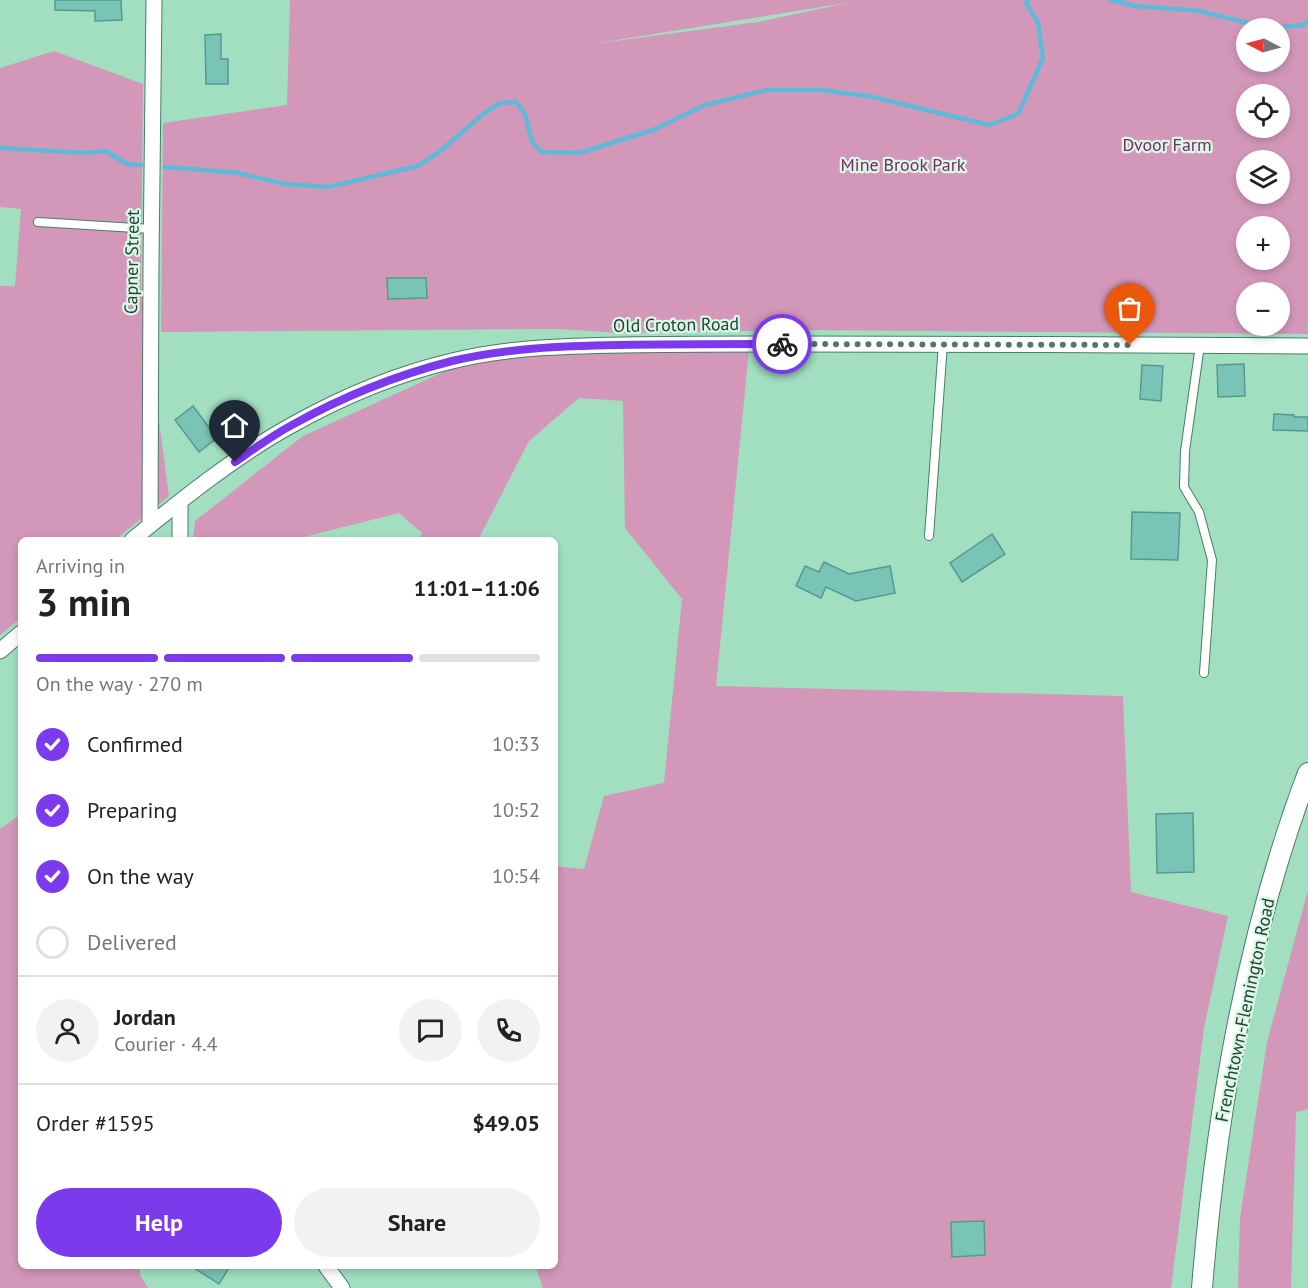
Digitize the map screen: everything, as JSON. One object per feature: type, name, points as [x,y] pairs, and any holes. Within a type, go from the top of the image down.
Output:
[{"type":"main road","name":"Frenchtown-Flemington Road","points":[[1202,1288],[1215,1160],[1238,1026],[1254,951],[1280,853],[1308,773]]},
{"type":"street","name":"Capner Street","points":[[150,525],[154,0]]},
{"type":"street","name":"Old Croton Road","points":[[136,537],[217,474],[290,426],[320,410],[369,388],[411,373],[453,361],[496,353],[540,348],[673,344],[1308,345]]},
{"type":"street","points":[[180,502],[180,537]]},
{"type":"street","points":[[0,651],[18,636]]},
{"type":"street","points":[[328,1269],[342,1288]]},
{"type":"lane","points":[[38,222],[152,229]]},
{"type":"lane","points":[[929,536],[943,344]]},
{"type":"lane","points":[[1200,345],[1185,451],[1184,487],[1199,512],[1212,560],[1204,673]]},
{"type":"green space","name":"Mine Brook Park","points":[[290,0],[1308,0],[1308,334],[1290,334],[1290,282],[1236,282],[1236,333],[806,330],[623,333],[557,329],[161,332],[163,123],[287,105]],"holes":[[[847,3],[758,22],[592,44]]]},
{"type":"green space","points":[[54,51],[143,84],[141,284],[169,496],[119,537],[18,537],[18,620],[0,635],[0,286],[15,286],[21,209],[0,207],[0,68]]},
{"type":"green space","points":[[749,350],[716,686],[1123,696],[1131,892],[1228,916],[1204,1028],[1171,1288],[543,1288],[536,1269],[558,1269],[558,866],[584,869],[604,796],[664,783],[682,599],[625,528],[623,401],[579,398],[529,441],[480,537],[420,537],[422,533],[399,513],[304,537],[193,537],[195,521],[303,436],[483,354]]},
{"type":"green space","points":[[18,816],[18,1269],[140,1269],[140,1275],[148,1288],[0,1288],[0,829]]},
{"type":"green space","points":[[1308,890],[1308,1109],[1296,1112],[1291,1288],[1238,1288],[1240,1218],[1267,1042]]},
{"type":"building","points":[[55,0],[121,0],[122,20],[95,21],[95,11],[55,10]]},
{"type":"building","points":[[221,34],[221,59],[228,59],[228,84],[206,84],[205,35]]},
{"type":"building","points":[[387,278],[426,278],[427,298],[388,299]]},
{"type":"building","points":[[1244,364],[1245,396],[1218,397],[1217,365]]},
{"type":"building","points":[[1142,365],[1163,366],[1161,401],[1140,399]]},
{"type":"building","points":[[193,406],[217,438],[199,452],[175,420]]},
{"type":"building","points":[[1274,414],[1308,417],[1308,431],[1273,430]]},
{"type":"building","points":[[1132,512],[1180,513],[1178,560],[1131,559]]},
{"type":"building","points":[[992,534],[1005,554],[962,582],[950,563]]},
{"type":"building","points":[[824,562],[849,574],[890,566],[895,593],[856,601],[826,587],[821,598],[796,586],[805,566],[819,572]]},
{"type":"building","points":[[1193,813],[1194,872],[1157,873],[1156,814]]},
{"type":"building","points":[[984,1221],[985,1255],[952,1257],[951,1222]]},
{"type":"building","points":[[196,1269],[228,1269],[219,1284]]},
{"type":"waterway","points":[[165,167],[238,173],[285,184],[328,187],[418,166],[438,153],[483,114],[500,103],[516,102],[525,114],[532,142],[542,152],[579,153],[653,130],[705,105],[767,90],[820,90],[868,96],[989,125],[1018,114],[1043,58],[1038,22],[1026,3],[1028,0]]},
{"type":"waterway","points":[[1111,0],[1136,6],[1199,11],[1236,20]]},
{"type":"waterway","points":[[1290,26],[1308,22]]},
{"type":"waterway","points":[[0,148],[87,153],[106,151],[127,164],[141,165]]},
{"type":"way so far","points":[[782,344],[1130,345]]},
{"type":"route","points":[[235,462],[290,426],[330,405],[369,388],[453,361],[540,348],[673,344],[782,344]]},
{"type":"park label","name":"Dvoor Farm","points":[[1167,145]]}]
